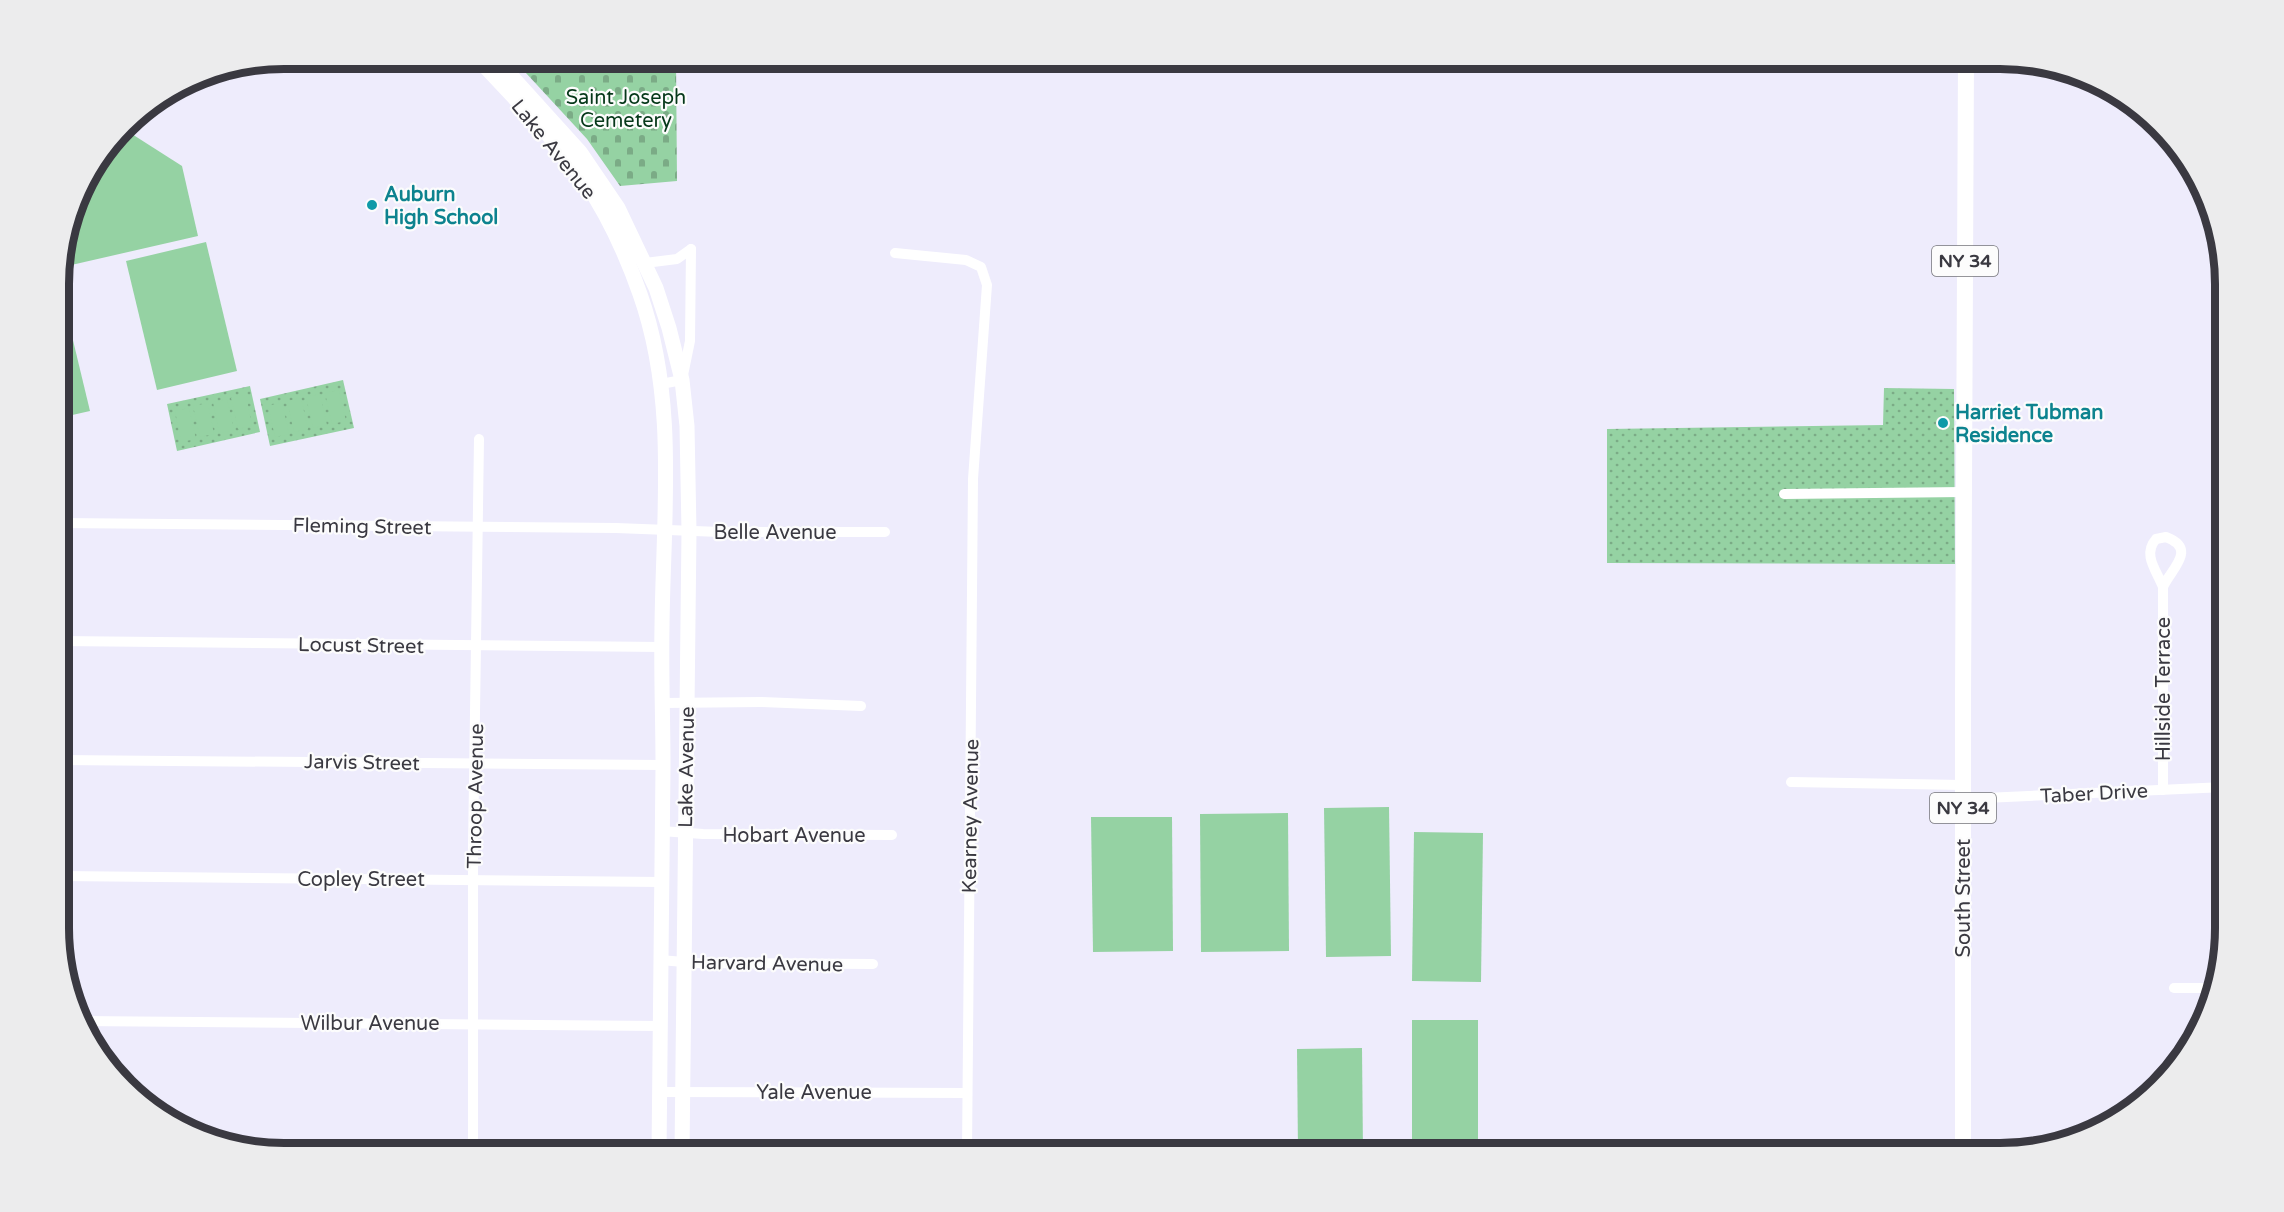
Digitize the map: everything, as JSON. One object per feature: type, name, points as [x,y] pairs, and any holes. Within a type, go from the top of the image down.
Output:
[{"type":"main road","name":"Lake Avenue","points":[[487,69],[558,147],[595,197],[619,242],[641,297],[652,334],[661,384],[666,471],[662,647],[659,1143]]},
{"type":"main road","name":"Lake Avenue","points":[[505,69],[559,127],[598,176],[618,208],[645,263],[669,328],[682,380],[687,426],[688,531],[682,1143]]},
{"type":"main road","name":"South Street","points":[[1963,1143],[1966,69]]},
{"type":"street","name":"Lake Avenue","points":[[645,263],[677,259],[691,249],[690,340],[682,380]]},
{"type":"street","name":"Kearney Avenue","points":[[895,253],[966,260],[981,267],[987,285],[973,478],[967,1143]]},
{"type":"street","points":[[661,384],[682,380]]},
{"type":"street","name":"Throop Avenue","points":[[473,1143],[479,440]]},
{"type":"street","points":[[1784,494],[1964,492]]},
{"type":"street","name":"Fleming Street","points":[[69,523],[664,529]]},
{"type":"street","name":"Belle Avenue","points":[[664,529],[885,532]]},
{"type":"street","name":"Hillside Terrace","points":[[2163,587],[2163,790]]},
{"type":"street","name":"Locust Street","points":[[69,641],[662,647]]},
{"type":"street","points":[[663,702],[783,702],[861,706]]},
{"type":"street","name":"Jarvis Street","points":[[69,760],[663,765]]},
{"type":"street","name":"Taber Drive","points":[[1791,782],[1963,792],[2215,787]]},
{"type":"street","name":"Hobart Avenue","points":[[662,831],[892,835]]},
{"type":"street","name":"Copley Street","points":[[69,876],[661,882]]},
{"type":"street","name":"Harvard Avenue","points":[[660,960],[873,964]]},
{"type":"street","points":[[2174,988],[2207,988]]},
{"type":"street","name":"Wilbur Avenue","points":[[90,1021],[660,1026]]},
{"type":"street","name":"Yale Avenue","points":[[660,1092],[968,1094]]},
{"type":"green space","name":"Saint Joseph Cemetery","points":[[522,69],[676,69],[677,181],[620,186],[587,139]]},
{"type":"green space","points":[[131,133],[182,166],[198,236],[70,265],[76,228],[91,189],[105,164]]},
{"type":"green space","points":[[206,242],[237,371],[157,390],[126,261]]},
{"type":"green space","points":[[69,324],[90,411],[69,416]]},
{"type":"green space","points":[[343,380],[354,428],[270,446],[260,399]]},
{"type":"green space","points":[[250,386],[260,432],[177,451],[167,404]]},
{"type":"green space","points":[[1884,388],[1954,389],[1955,564],[1607,563],[1607,429],[1883,425]]},
{"type":"green space","points":[[339,390],[346,421],[332,424],[325,393]]},
{"type":"green space","points":[[320,394],[327,425],[313,428],[306,397]]},
{"type":"green space","points":[[246,395],[252,426],[238,429],[231,398]]},
{"type":"green space","points":[[301,398],[308,429],[294,432],[287,401]]},
{"type":"green space","points":[[227,399],[234,430],[219,433],[213,402]]},
{"type":"green space","points":[[282,402],[289,434],[275,437],[268,406]]},
{"type":"green space","points":[[208,403],[214,434],[200,437],[193,406]]},
{"type":"green space","points":[[189,408],[196,439],[181,442],[175,411]]},
{"type":"green space","points":[[1389,807],[1391,956],[1326,957],[1324,808]]},
{"type":"green space","points":[[1288,813],[1289,951],[1201,952],[1200,814]]},
{"type":"green space","points":[[1091,817],[1172,817],[1173,951],[1093,952]]},
{"type":"green space","points":[[1414,832],[1483,833],[1481,982],[1412,981]]},
{"type":"green space","points":[[1412,1020],[1478,1020],[1478,1143],[1412,1143]]},
{"type":"green space","points":[[1362,1048],[1363,1143],[1298,1143],[1297,1049]]},
{"type":"place","name":"Auburn High School","points":[[372,205]]},
{"type":"place","name":"Harriet Tubman Residence","points":[[1943,423]]}]
